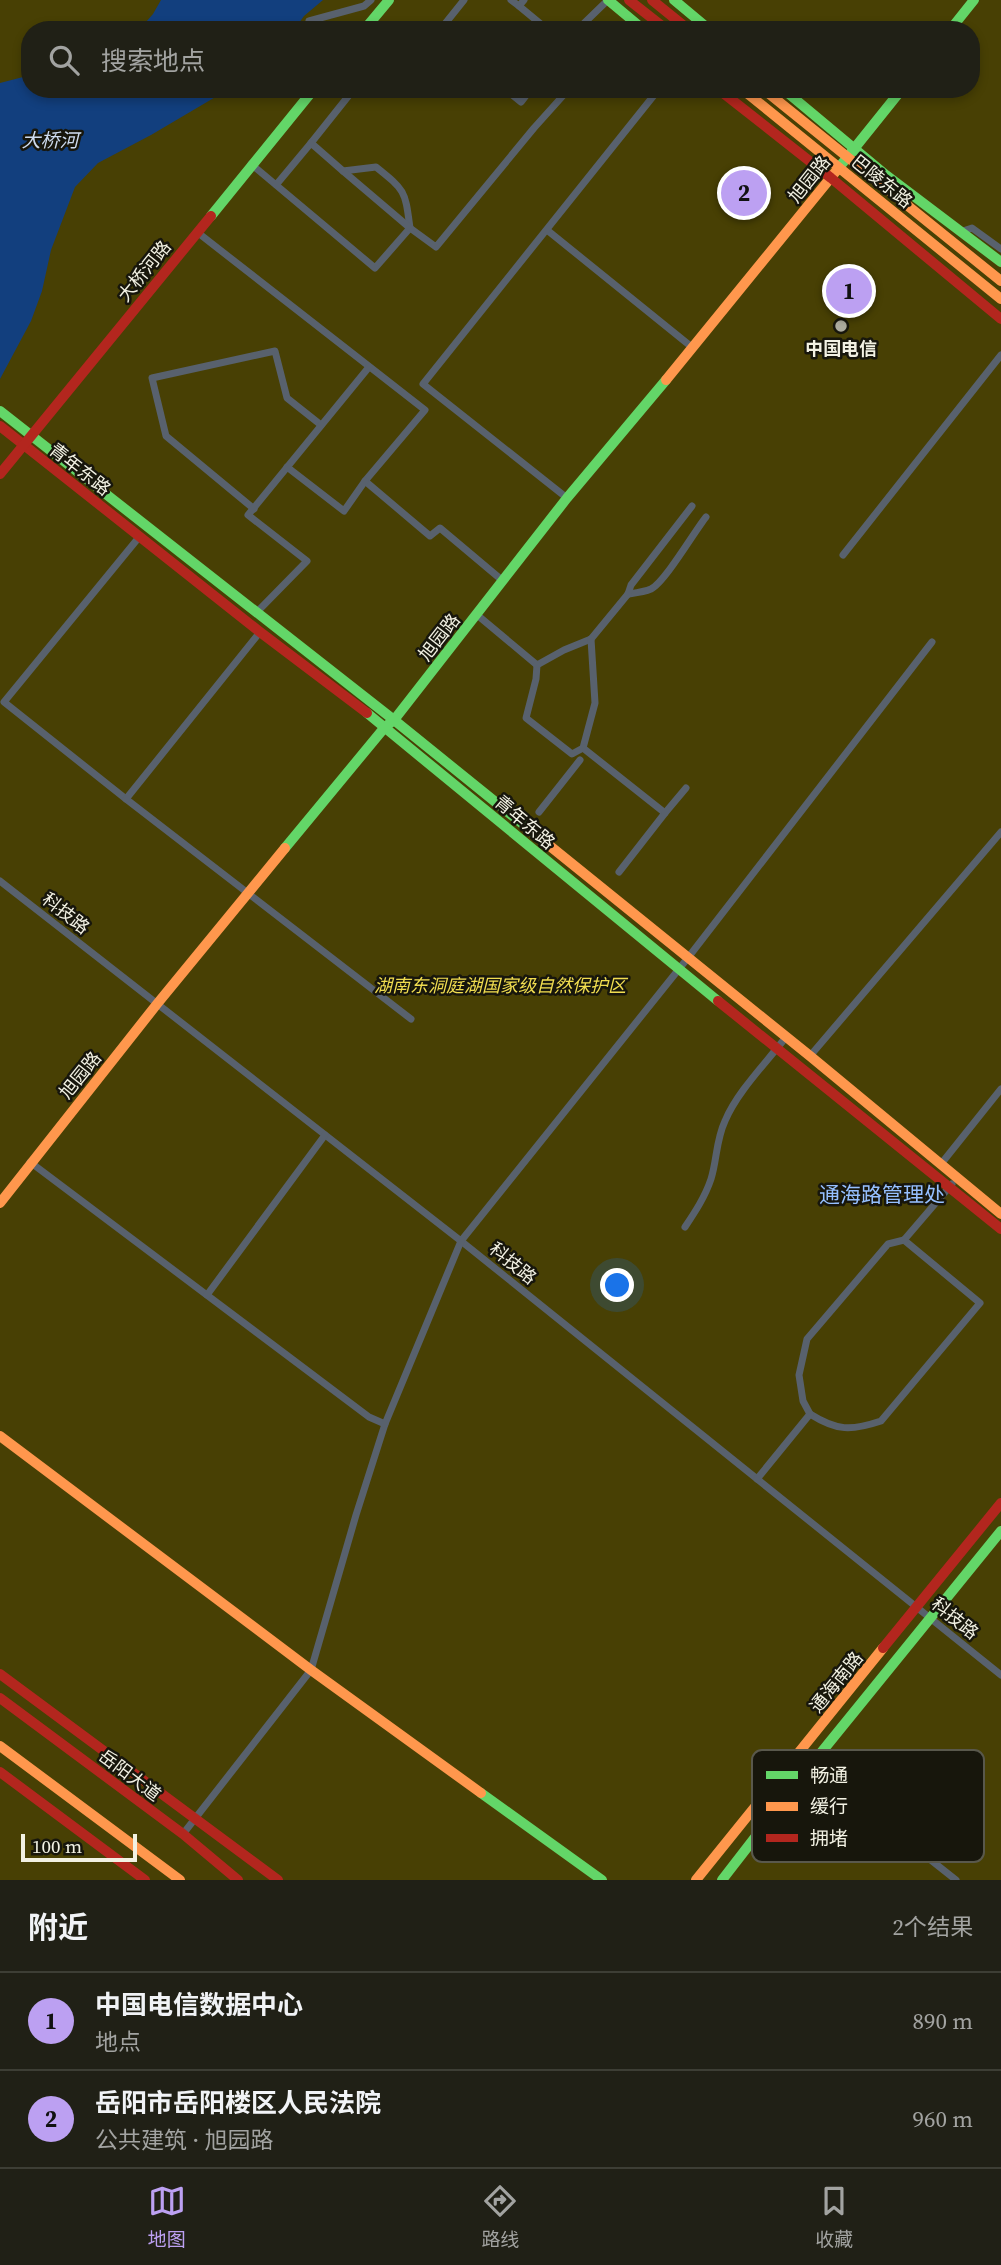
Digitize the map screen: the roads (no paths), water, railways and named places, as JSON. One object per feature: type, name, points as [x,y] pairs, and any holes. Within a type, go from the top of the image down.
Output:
[{"type":"street","points":[[309,21],[363,6],[371,0]]},
{"type":"street","points":[[372,21],[389,0]]},
{"type":"street","points":[[447,21],[464,0]]},
{"type":"street","points":[[511,0],[521,3],[539,21]]},
{"type":"street","points":[[586,21],[608,0],[633,21]]},
{"type":"street","points":[[629,0],[656,21]]},
{"type":"street","points":[[652,0],[678,21]]},
{"type":"street","points":[[674,0],[699,21]]},
{"type":"street","points":[[957,21],[974,0]]},
{"type":"street","name":"大桥河路","points":[[0,474],[306,98]]},
{"type":"street","points":[[276,185],[347,98]]},
{"type":"street","points":[[311,143],[436,247],[561,98]]},
{"type":"street","points":[[567,498],[423,384],[652,98]]},
{"type":"street","points":[[729,98],[1001,319]]},
{"type":"street","name":"巴陵东路","points":[[753,98],[1001,299]]},
{"type":"street","name":"巴陵东路","points":[[774,98],[1001,281]]},
{"type":"street","points":[[794,98],[959,233],[1001,262]]},
{"type":"street","name":"旭园路","points":[[0,1203],[157,1004],[385,727],[394,720],[567,498],[693,348],[895,98]]},
{"type":"street","points":[[251,164],[375,268],[410,228]]},
{"type":"street","points":[[343,171],[376,167],[401,187],[410,228]]},
{"type":"street","points":[[955,244],[959,233],[972,228],[1001,249]]},
{"type":"street","points":[[547,230],[693,348]]},
{"type":"street","points":[[197,232],[425,410],[365,481],[344,511],[287,467]]},
{"type":"street","points":[[254,509],[166,436],[152,378],[275,351],[287,398],[321,425]]},
{"type":"street","points":[[843,555],[1001,355]]},
{"type":"street","points":[[256,613],[307,561],[248,515],[369,366]]},
{"type":"street","name":"青年东路","points":[[0,411],[394,720],[810,1056],[941,1164],[953,1183],[1001,1229]]},
{"type":"street","name":"青年东路","points":[[0,426],[260,632],[385,727],[777,1049],[953,1183],[1001,1214]]},
{"type":"street","points":[[365,481],[430,536],[440,528],[503,581]]},
{"type":"street","points":[[537,665],[591,639],[628,594],[631,585],[692,506]]},
{"type":"street","points":[[628,594],[653,588],[690,543],[706,517]]},
{"type":"street","points":[[682,519],[696,530]]},
{"type":"street","points":[[140,537],[4,702],[411,1019]]},
{"type":"street","points":[[476,614],[537,665]]},
{"type":"street","points":[[126,799],[260,632]]},
{"type":"street","points":[[539,812],[580,760],[585,749],[595,703],[591,639]]},
{"type":"street","points":[[183,1834],[311,1670],[385,1424],[461,1241],[687,959],[932,642]]},
{"type":"street","points":[[537,665],[526,718],[580,760]]},
{"type":"street","points":[[572,754],[585,749]]},
{"type":"street","points":[[585,749],[665,813]]},
{"type":"street","points":[[620,872],[686,788]]},
{"type":"street","points":[[810,1056],[1001,832]]},
{"type":"street","name":"科技路","points":[[0,881],[461,1241],[1001,1675]]},
{"type":"street","points":[[685,1227],[700,1204],[711,1178],[717,1144],[725,1120],[786,1037]]},
{"type":"street","points":[[941,1164],[1001,1089]]},
{"type":"street","points":[[207,1295],[325,1135]]},
{"type":"street","points":[[30,1162],[369,1417],[385,1424]]},
{"type":"street","points":[[904,1240],[980,1303],[881,1421],[843,1430],[810,1414],[803,1401],[799,1375],[807,1339],[888,1244],[904,1240],[953,1183]]},
{"type":"street","points":[[757,1479],[810,1414]]},
{"type":"street","points":[[0,1436],[311,1670],[602,1880]]},
{"type":"street","name":"通海南路","points":[[801,1750],[1001,1503]]},
{"type":"street","name":"通海南路","points":[[823,1750],[1001,1531]]},
{"type":"street","points":[[0,1674],[278,1880]]},
{"type":"street","name":"岳阳大道","points":[[0,1698],[183,1834],[238,1880]]},
{"type":"street","points":[[0,1746],[169,1876],[180,1880]]},
{"type":"street","points":[[0,1772],[145,1880]]},
{"type":"street","name":"通海南路","points":[[696,1880],[752,1811]]},
{"type":"street","name":"通海南路","points":[[722,1880],[752,1841]]},
{"type":"street","points":[[933,1862],[956,1880]]},
{"type":"water","points":[[161,0],[323,0],[300,21],[147,21]]},
{"type":"water","name":"大桥河","points":[[21,78],[21,98],[214,98],[98,163],[75,187],[51,250],[42,291],[31,321],[0,379],[0,83]]},
{"type":"place","name":"岳阳市岳阳楼区人民法院","points":[[744,193]]},
{"type":"place","name":"中国电信数据中心","points":[[849,291]]},
{"type":"place","name":"中国电信","points":[[841,326]]},
{"type":"district","name":"通海路管理处","points":[[882,1194]]},
{"type":"park label","name":"湖南东洞庭湖国家级自然保护区","points":[[500,985]]}]
